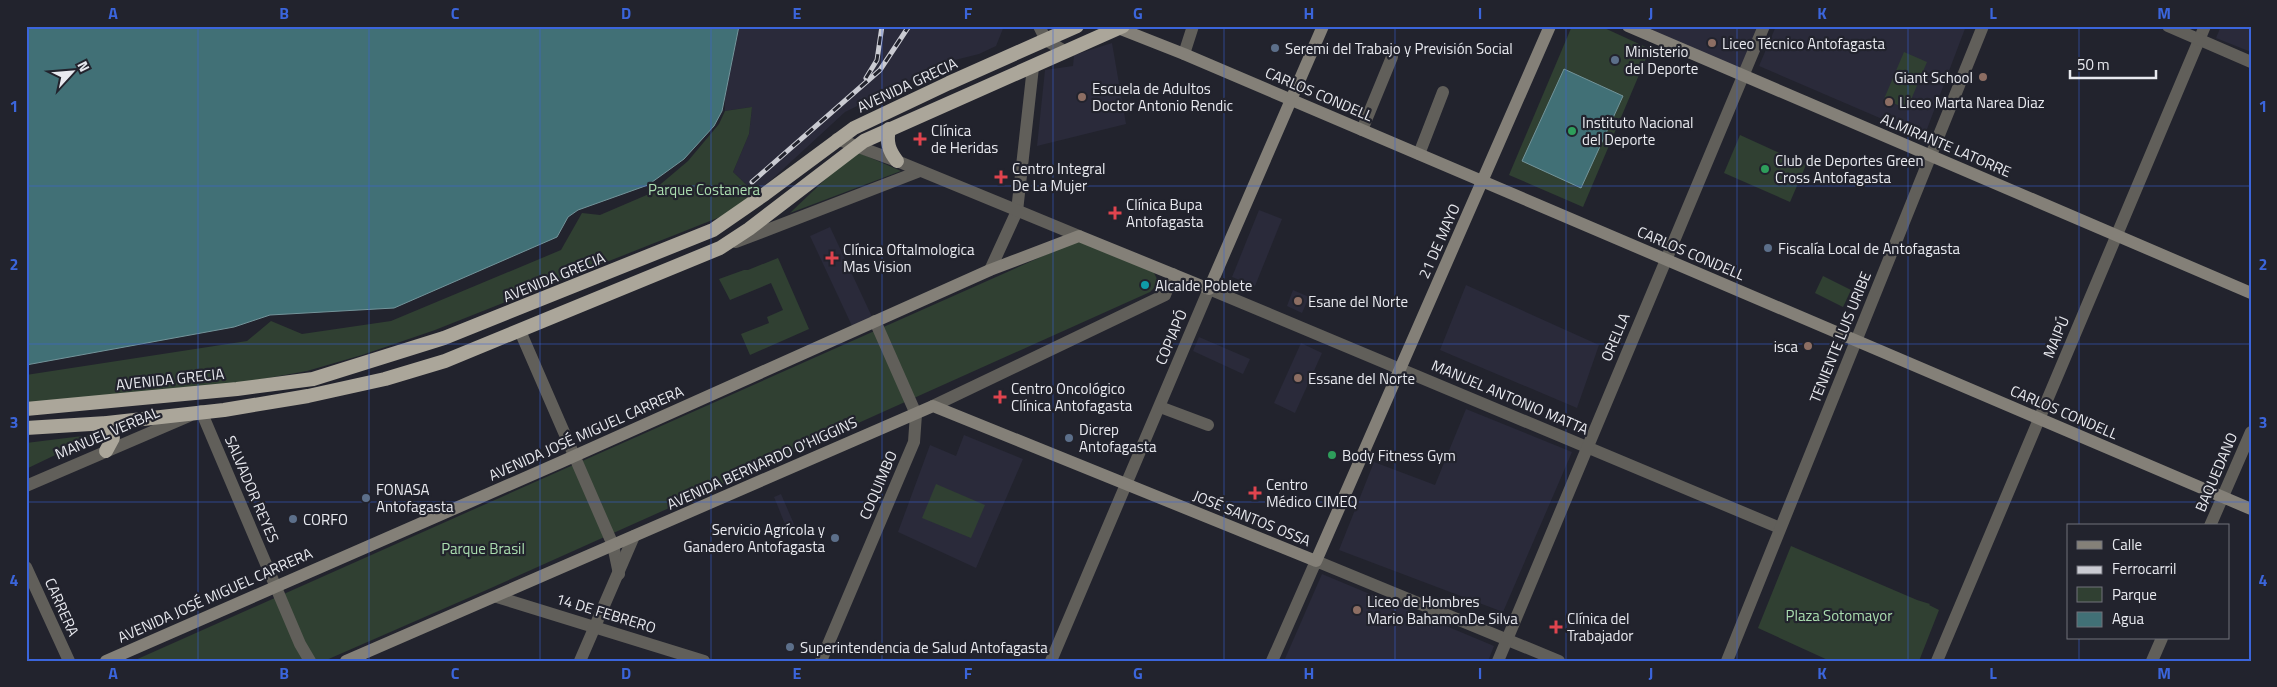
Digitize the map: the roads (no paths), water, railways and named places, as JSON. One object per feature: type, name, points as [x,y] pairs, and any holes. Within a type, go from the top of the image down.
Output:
[{"type":"highway","name":"AVENIDA GRECIA","points":[[26,409],[237,389],[313,379],[435,341],[714,230],[838,139],[868,120],[1077,26]]},
{"type":"highway","points":[[26,428],[107,423],[201,412],[308,396],[385,379],[445,361],[720,248],[755,224],[856,146],[889,129],[1034,68],[1121,27]]},
{"type":"highway","points":[[889,129],[887,138],[897,161]]},
{"type":"highway","points":[[201,412],[237,389]]},
{"type":"highway","points":[[169,396],[188,401],[201,412]]},
{"type":"highway","points":[[106,451],[113,438],[107,423]]},
{"type":"main road","name":"COPIAPÓ","points":[[1209,289],[1323,26]]},
{"type":"main road","name":"21 DE MAYO","points":[[1316,561],[1550,26]]},
{"type":"main road","name":"ALMIRANTE LATORRE","points":[[1628,26],[2251,293]]},
{"type":"main road","name":"CARLOS CONDELL","points":[[1121,27],[2251,509]]},
{"type":"main road","name":"MANUEL ANTONIO MATTA","points":[[1079,236],[1209,289]]},
{"type":"main road","name":"AVENIDA JOSÉ MIGUEL CARRERA","points":[[106,661],[575,456],[990,270],[1079,236]]},
{"type":"main road","name":"AVENIDA BERNARDO O'HIGGINS","points":[[346,661],[933,406]]},
{"type":"main road","name":"JOSÉ SANTOS OSSA","points":[[933,406],[1316,561]]},
{"type":"street","points":[[1039,26],[1046,40],[1066,52]]},
{"type":"street","points":[[1184,54],[1193,26]]},
{"type":"street","name":"ORELLA","points":[[1498,661],[1586,447],[1764,26]]},
{"type":"street","name":"TENIENTE LUIS URIBE","points":[[1727,661],[1983,26]]},
{"type":"street","points":[[2168,26],[2251,62]]},
{"type":"street","name":"MAIPÚ","points":[[1936,661],[2205,26]]},
{"type":"street","points":[[1362,130],[1392,57]]},
{"type":"street","points":[[990,270],[1017,210],[1034,68]]},
{"type":"street","points":[[1419,154],[1443,92]]},
{"type":"street","name":"MANUEL ANTONIO MATTA","points":[[838,139],[897,161],[1079,236]]},
{"type":"street","points":[[720,248],[920,171]]},
{"type":"street","name":"AVENIDA BERNARDO O'HIGGINS","points":[[933,406],[1166,295],[1173,274]]},
{"type":"street","name":"MANUEL ANTONIO MATTA","points":[[1209,289],[1780,528]]},
{"type":"street","name":"COPIAPÓ","points":[[1051,661],[1128,485],[1209,289]]},
{"type":"street","name":"COQUIMBO","points":[[821,661],[914,442],[916,414],[875,321]]},
{"type":"street","points":[[520,331],[614,545],[619,574]]},
{"type":"street","points":[[1160,407],[1208,425]]},
{"type":"street","name":"MANUEL VERBAL","points":[[26,486],[201,412]]},
{"type":"street","name":"SALVADOR REYES","points":[[201,412],[277,586],[300,644],[310,661]]},
{"type":"street","name":"BAQUEDANO","points":[[2211,524],[2251,432]]},
{"type":"street","points":[[580,661],[634,536]]},
{"type":"street","name":"JOSÉ SANTOS OSSA","points":[[1316,561],[1559,661]]},
{"type":"street","name":"21 DE MAYO","points":[[1272,661],[1316,561]]},
{"type":"street","name":"CARRERA","points":[[26,567],[68,661]]},
{"type":"street","name":"14 DE FEBRERO","points":[[497,597],[704,661]]},
{"type":"street","points":[[2152,661],[2161,640]]},
{"type":"water","points":[[26,26],[739,26],[722,111],[714,126],[684,159],[648,185],[578,210],[568,217],[557,237],[394,308],[270,315],[234,327],[26,365]]},
{"type":"water","points":[[1564,69],[1623,96],[1581,188],[1522,161]]},
{"type":"railway","points":[[866,78],[877,60],[882,26]]},
{"type":"railway","points":[[752,182],[880,70],[909,26]]},
{"type":"place","name":"Liceo Técnico Antofagasta","points":[[1712,43]]},
{"type":"place","name":"Seremi del Trabajo y Previsión Social","points":[[1275,48]]},
{"type":"place","name":"Ministerio del Deporte","points":[[1615,60]]},
{"type":"place","name":"Giant School","points":[[1983,77]]},
{"type":"place","name":"Escuela de Adultos Doctor Antonio Rendic","points":[[1082,97]]},
{"type":"place","name":"Liceo Marta Narea Diaz","points":[[1889,102]]},
{"type":"place","name":"Instituto Nacional del Deporte","points":[[1572,131]]},
{"type":"place","name":"Clínica de Heridas","points":[[920,139]]},
{"type":"place","name":"Club de Deportes Green Cross Antofagasta","points":[[1765,169]]},
{"type":"place","name":"Centro Integral De La Mujer","points":[[1001,177]]},
{"type":"place","name":"Clínica Bupa Antofagasta","points":[[1115,213]]},
{"type":"place","name":"Fiscalía Local de Antofagasta","points":[[1768,248]]},
{"type":"place","name":"Clínica Oftalmologica Mas Vision","points":[[832,258]]},
{"type":"place","name":"Alcalde Poblete","points":[[1145,285]]},
{"type":"place","name":"Esane del Norte","points":[[1298,301]]},
{"type":"place","name":"isca","points":[[1808,346]]},
{"type":"place","name":"Essane del Norte","points":[[1298,378]]},
{"type":"place","name":"Centro Oncológico Clínica Antofagasta","points":[[1000,397]]},
{"type":"place","name":"Dicrep Antofagasta","points":[[1069,438]]},
{"type":"place","name":"Body Fitness Gym","points":[[1332,455]]},
{"type":"place","name":"Centro Médico CIMEQ","points":[[1255,493]]},
{"type":"place","name":"FONASA Antofagasta","points":[[366,498]]},
{"type":"place","name":"CORFO","points":[[293,519]]},
{"type":"place","name":"Servicio Agrícola y Ganadero Antofagasta","points":[[835,538]]},
{"type":"place","name":"Liceo de Hombres Mario BahamonDe Silva","points":[[1357,610]]},
{"type":"place","name":"Clínica del Trabajador","points":[[1556,627]]},
{"type":"place","name":"Superintendencia de Salud Antofagasta","points":[[790,647]]},
{"type":"park label","name":"Parque Costanera","points":[[704,189]]},
{"type":"park label","name":"Parque Brasil","points":[[483,548]]},
{"type":"park label","name":"Plaza Sotomayor","points":[[1839,615]]}]
